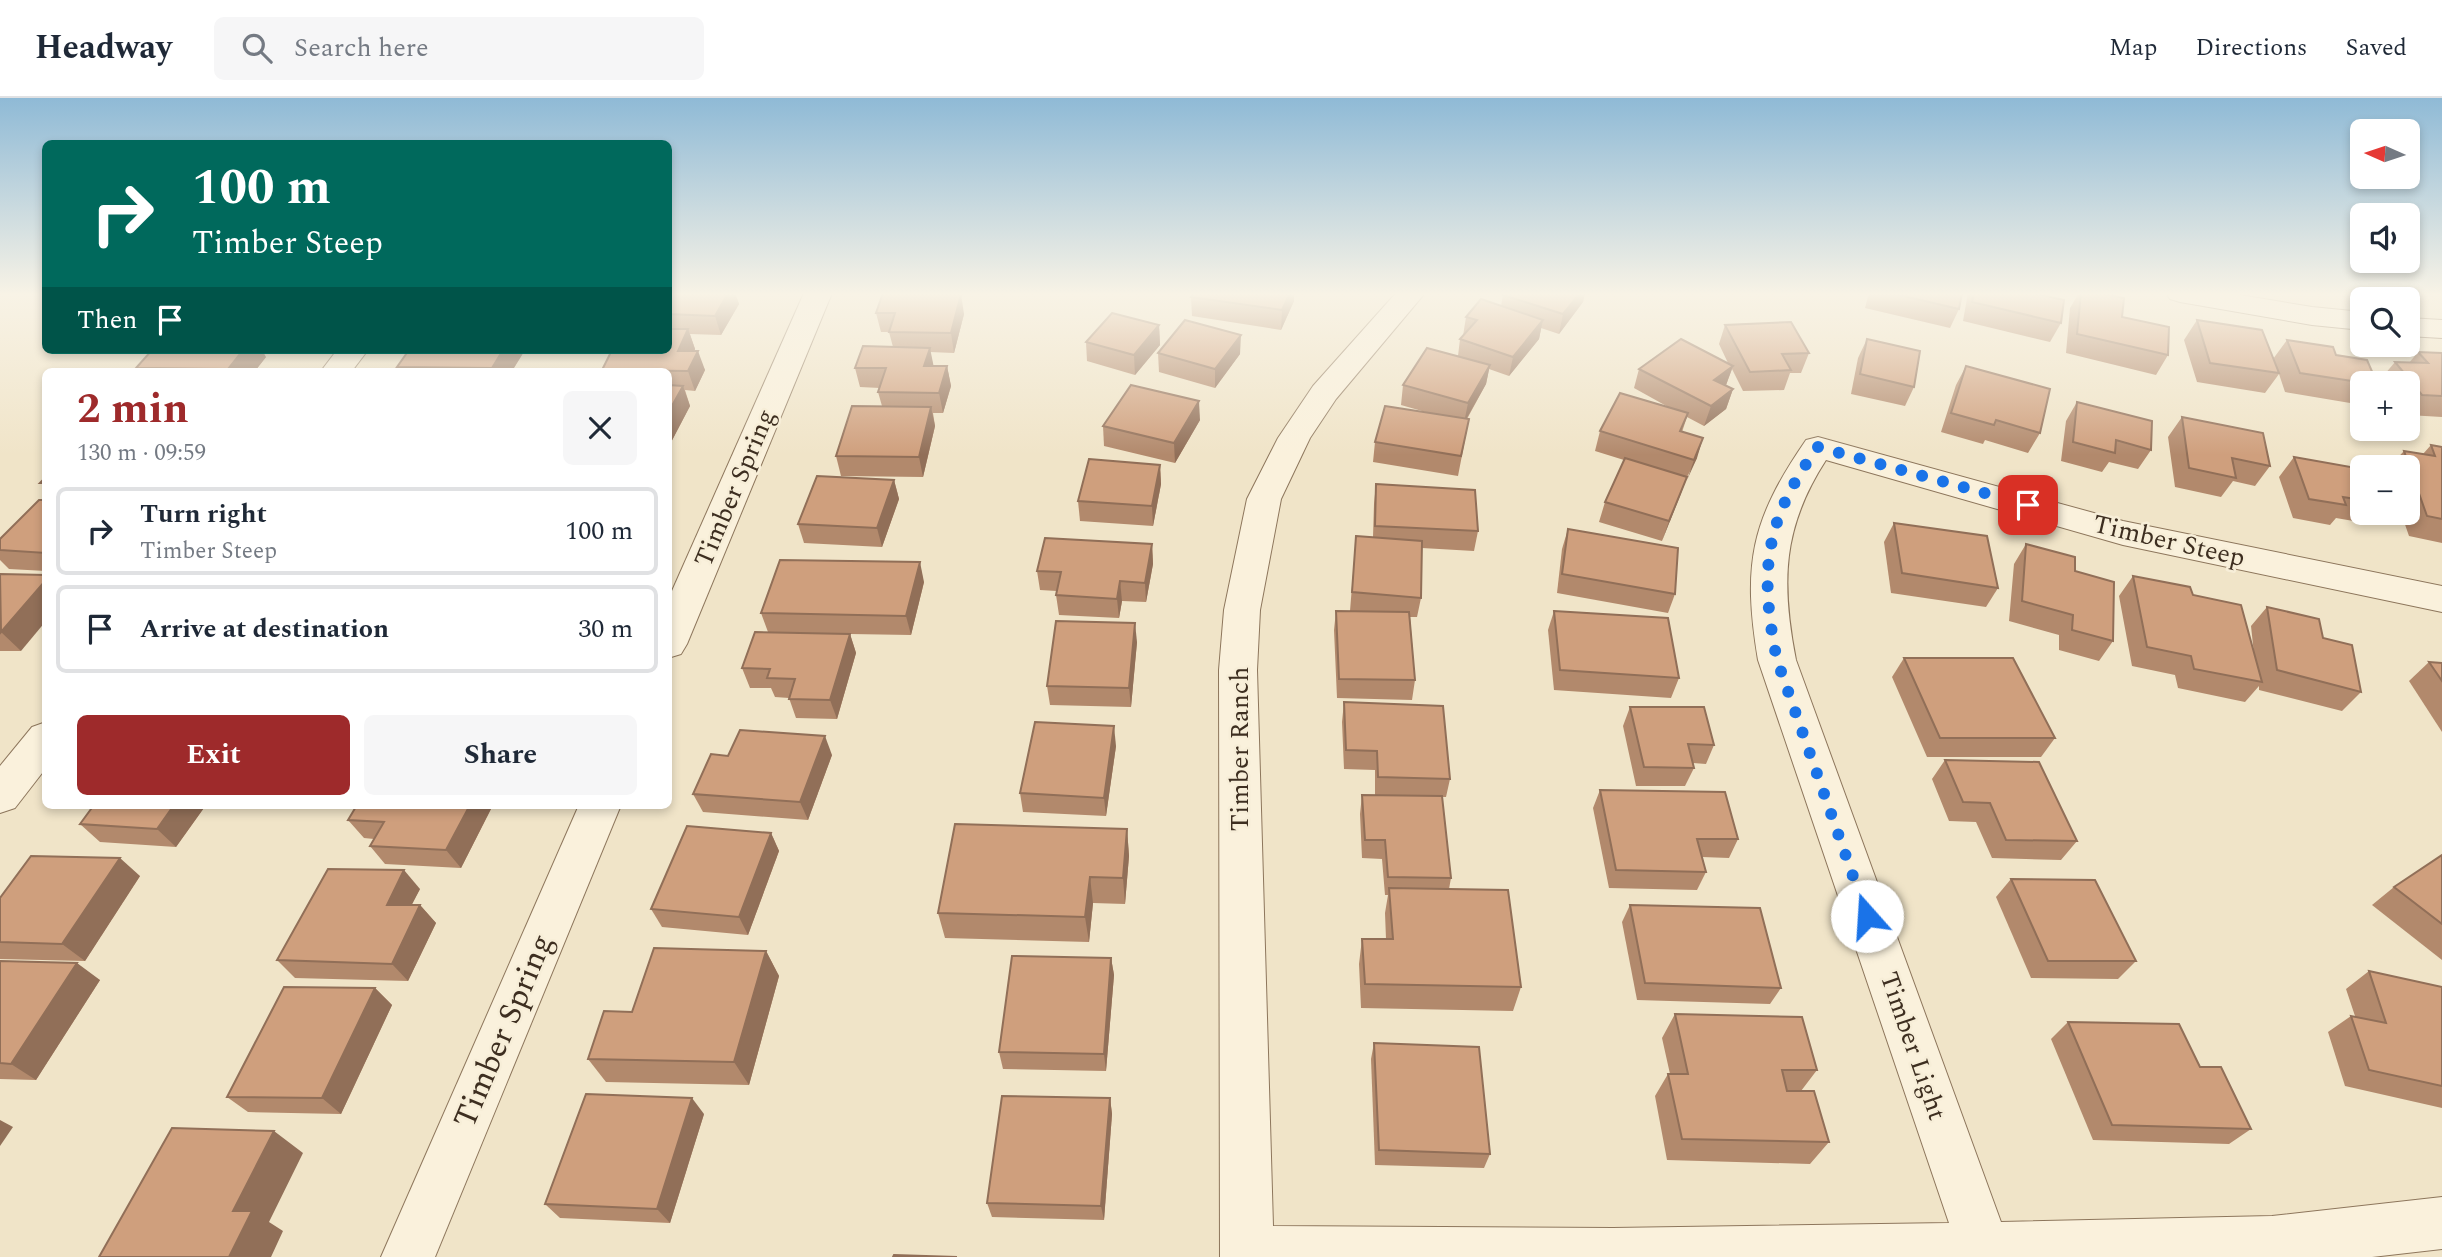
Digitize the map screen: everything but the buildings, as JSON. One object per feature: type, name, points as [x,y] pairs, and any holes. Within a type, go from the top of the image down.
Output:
[{"type":"street","name":"Timber Spring","points":[[672,635],[795,347]]},
{"type":"street","name":"Timber Ranch","points":[[1247,1254],[1238,670],[1242,610],[1264,499],[1294,438],[1324,393],[1364,347]]},
{"type":"street","points":[[338,368],[350,354]]},
{"type":"street","name":"Timber Steep","points":[[1818,447],[2123,533],[2442,599]]},
{"type":"street","name":"Timber Light","points":[[1818,447],[1795,478],[1780,508],[1773,530],[1767,578],[1768,618],[1777,660],[1984,1249]]},
{"type":"street","points":[[0,796],[42,743]]},
{"type":"street","name":"Timber Spring","points":[[408,1257],[598,809]]},
{"type":"street","points":[[1247,1254],[1613,1255],[2272,1242],[2442,1223]]},
{"type":"route","points":[[1867,916],[1777,660],[1768,618],[1770,542],[1780,508],[1795,478],[1818,447],[2028,505]]}]
